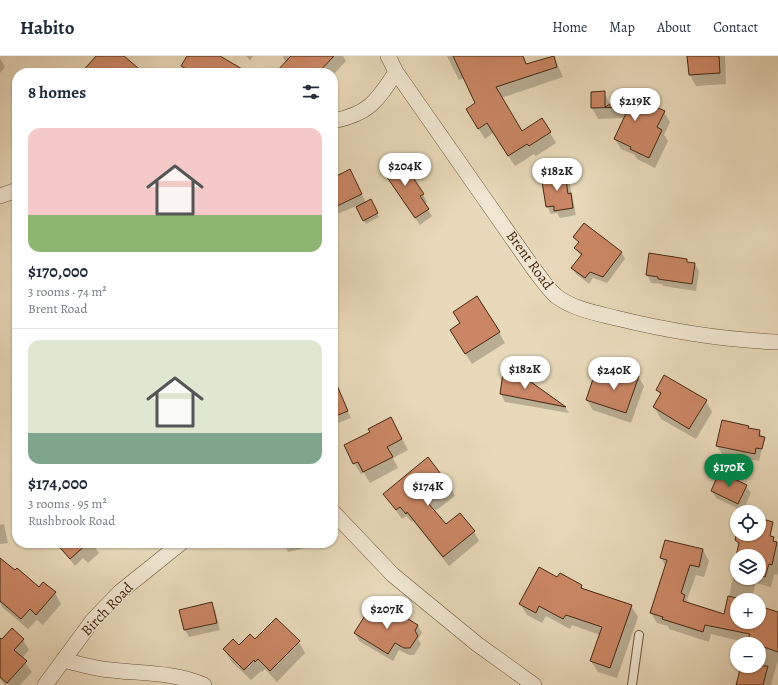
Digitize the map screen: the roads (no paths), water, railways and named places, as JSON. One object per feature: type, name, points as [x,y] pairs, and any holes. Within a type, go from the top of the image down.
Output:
[{"type":"street","name":"Brent Road","points":[[388,56],[396,72],[533,268],[556,296],[590,312],[655,328],[740,341],[778,342]]},
{"type":"street","points":[[338,120],[348,118],[374,103],[396,72]]},
{"type":"street","points":[[338,517],[393,575],[477,644],[534,685]]},
{"type":"street","name":"Birch Road","points":[[45,685],[93,620],[120,592],[175,548]]},
{"type":"street","points":[[63,660],[101,669],[169,674],[189,678],[204,685]]},
{"type":"lane","points":[[632,685],[639,635]]}]
